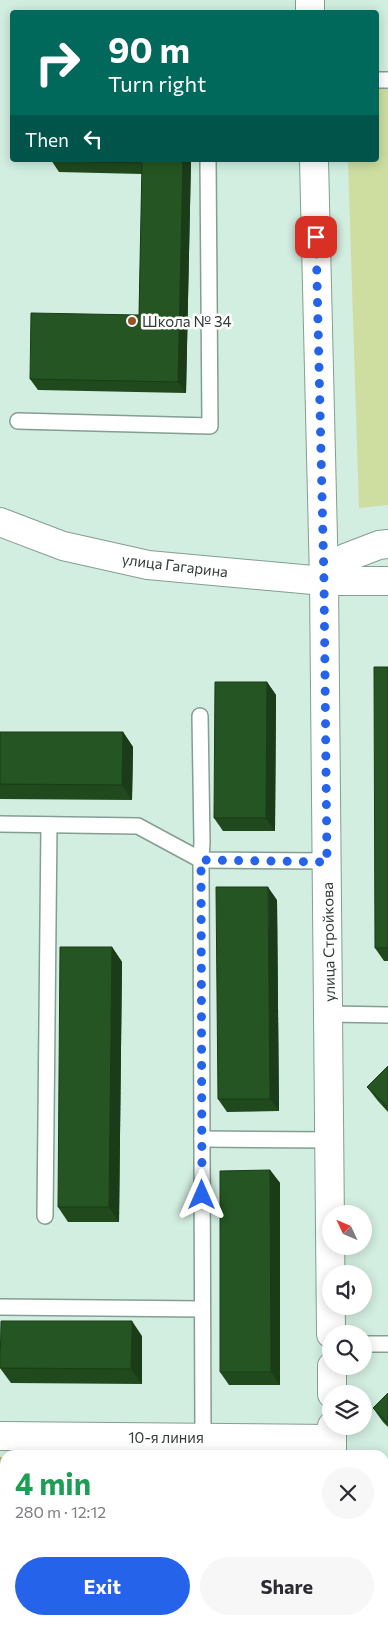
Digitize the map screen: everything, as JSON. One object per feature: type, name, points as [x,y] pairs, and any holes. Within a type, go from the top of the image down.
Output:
[{"type":"street","name":"улица Стройкова","points":[[314,162],[324,581],[331,1325]]},
{"type":"street","name":"улица Гагарина","points":[[0,522],[63,546],[148,565],[324,581],[388,581]]},
{"type":"street","points":[[324,581],[345,558],[380,545],[388,544]]},
{"type":"street","name":"10-я линия","points":[[0,1436],[332,1440]]},
{"type":"lane","points":[[18,422],[210,426],[208,162]]},
{"type":"lane","points":[[200,716],[203,1438]]},
{"type":"lane","points":[[0,824],[138,826],[201,860],[327,862]]},
{"type":"lane","points":[[45,1216],[49,825]]},
{"type":"lane","points":[[329,1014],[388,1015]]},
{"type":"lane","points":[[202,1139],[330,1140]]},
{"type":"lane","points":[[0,1308],[202,1308]]},
{"type":"lane","points":[[372,1344],[388,1344]]},
{"type":"green space","points":[[379,80],[388,80],[388,505],[359,508],[348,162],[379,162]]},
{"type":"building","points":[[96,162],[183,162],[178,382],[30,379],[31,313],[139,315],[142,163]]},
{"type":"building","points":[[374,667],[388,667],[388,948],[375,948]]},
{"type":"building","points":[[215,682],[267,682],[266,818],[214,818]]},
{"type":"building","points":[[0,732],[123,732],[122,785],[0,784]]},
{"type":"building","points":[[216,887],[268,887],[270,1099],[218,1099]]},
{"type":"building","points":[[60,947],[112,947],[109,1207],[58,1207]]},
{"type":"building","points":[[388,1066],[388,1107],[367,1087]]},
{"type":"building","points":[[270,1170],[271,1372],[220,1372],[220,1171]]},
{"type":"building","points":[[1,1321],[132,1321],[131,1369],[0,1368]]},
{"type":"building","points":[[388,1393],[388,1423],[373,1408]]},
{"type":"place","name":"Школа № 34","points":[[132,321]]},
{"type":"route","points":[[202,1195],[201,860],[327,862],[324,581],[316,237]]}]
